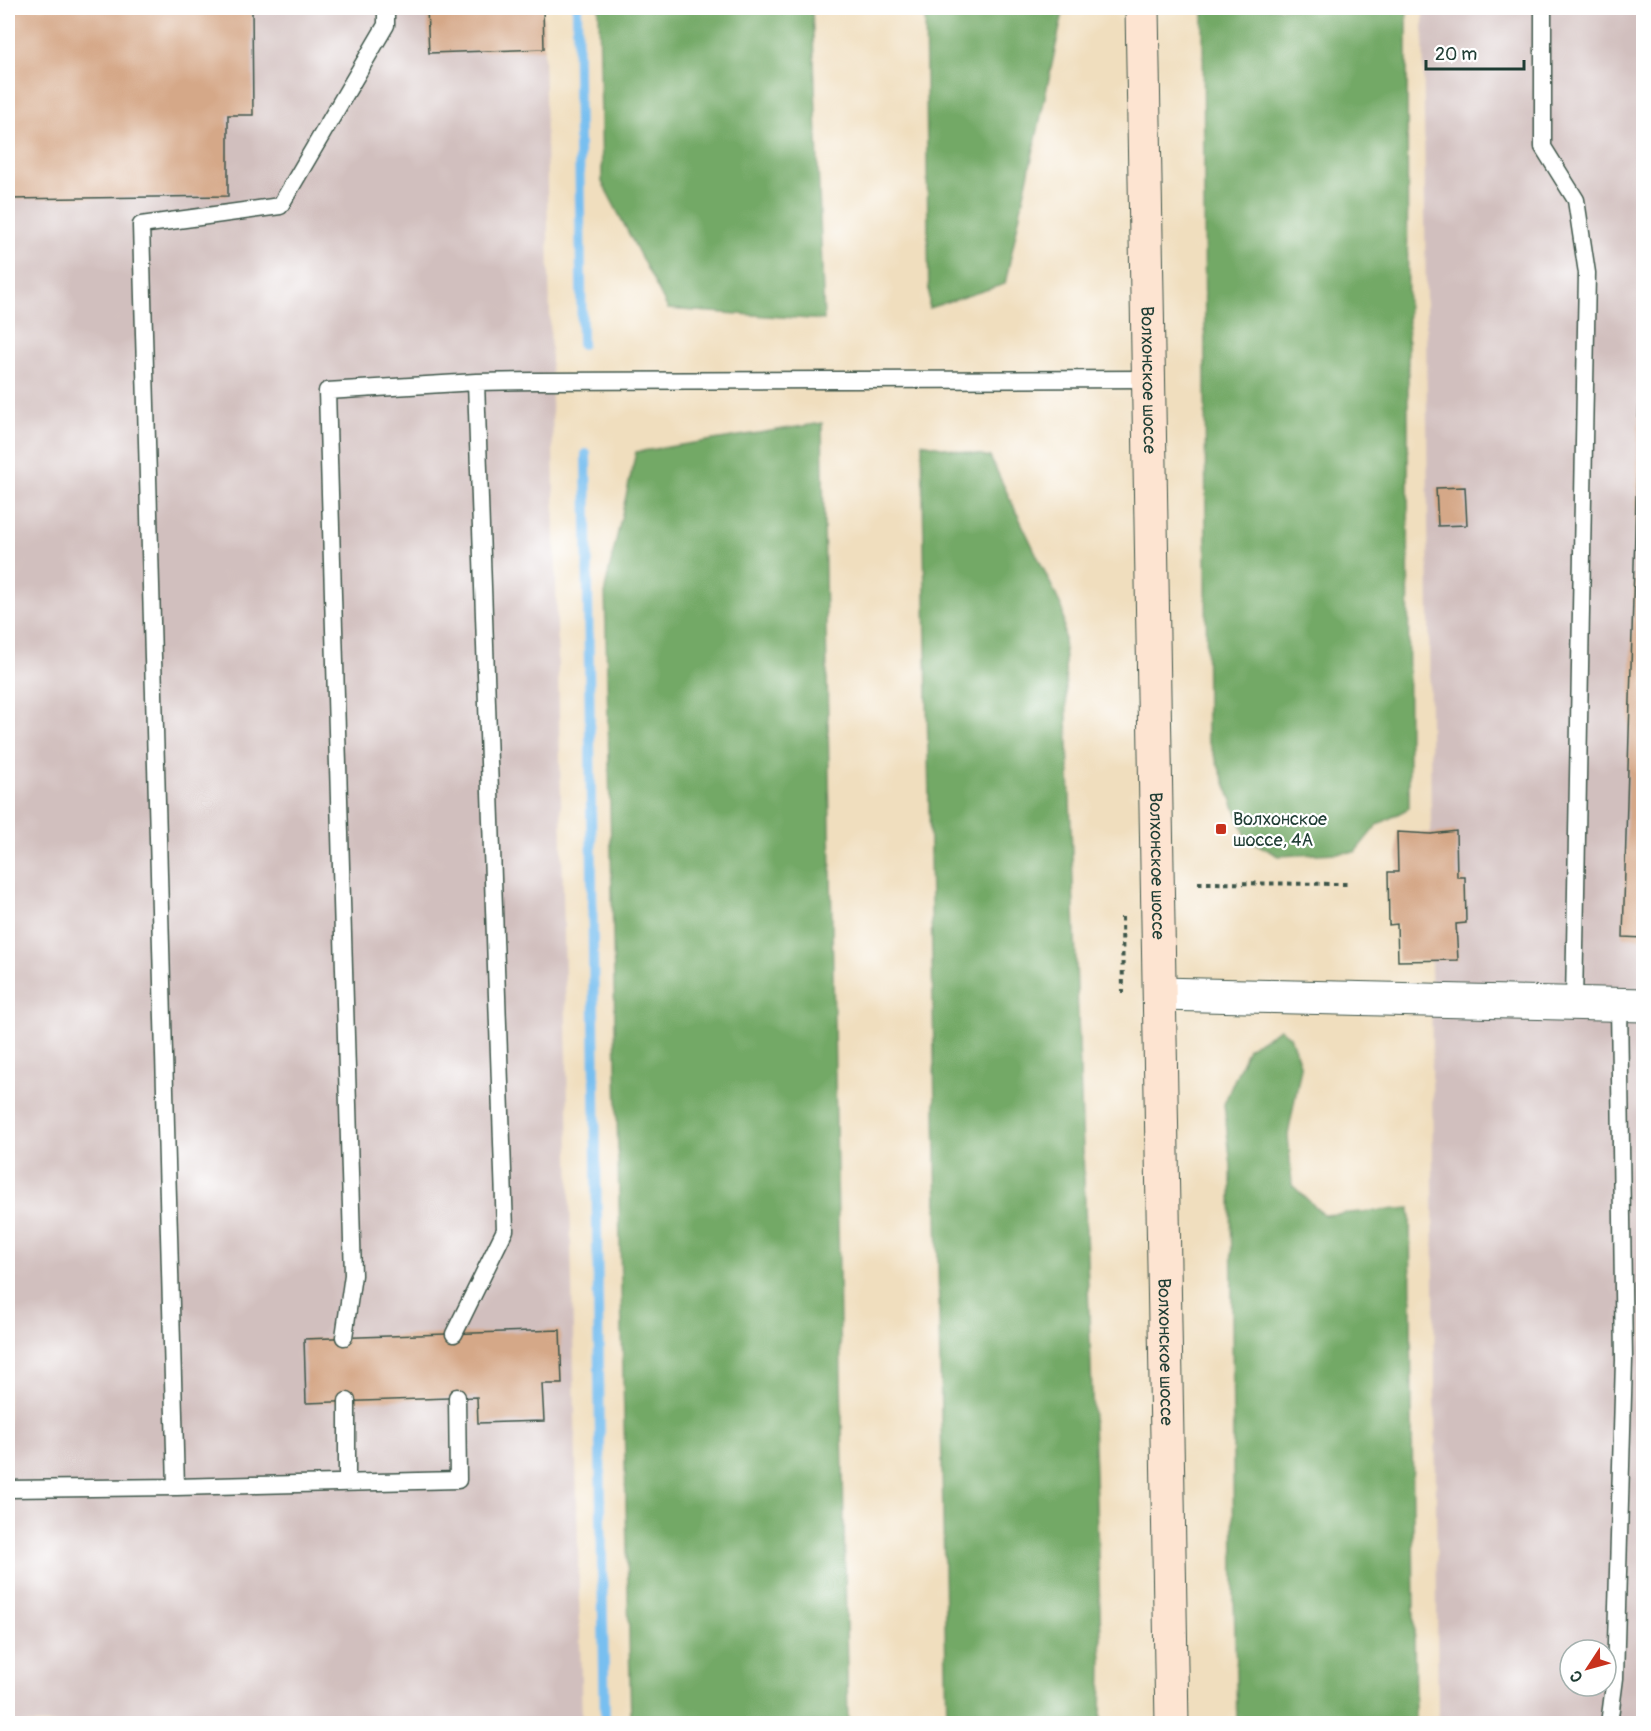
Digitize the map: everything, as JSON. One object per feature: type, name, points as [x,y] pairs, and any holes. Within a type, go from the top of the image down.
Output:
[{"type":"main road","name":"Волхонское шоссе","points":[[1142,8],[1172,1724]]},
{"type":"street","points":[[1160,994],[1632,1005]]},
{"type":"lane","points":[[176,1487],[141,225],[280,206],[386,25],[386,8]]},
{"type":"lane","points":[[1543,8],[1543,147],[1576,200],[1587,273],[1574,1004]]},
{"type":"lane","points":[[345,1337],[353,1275],[327,391],[476,382],[1149,379]]},
{"type":"lane","points":[[454,1334],[505,1230],[476,382]]},
{"type":"lane","points":[[1609,1724],[1615,1678],[1632,1005]]},
{"type":"lane","points":[[8,1489],[458,1480],[457,1397]]},
{"type":"lane","points":[[347,1401],[347,1482]]},
{"type":"path","points":[[1198,883],[1347,884]]},
{"type":"path","points":[[1122,917],[1123,993]]},
{"type":"shaded area","points":[[8,8],[543,8],[582,1723],[8,1724]]},
{"type":"shaded area","points":[[1423,8],[1643,8],[1643,1723],[1438,1723],[1431,961],[1398,961],[1397,925],[1389,925],[1388,872],[1398,871],[1397,832],[1431,833]]},
{"type":"green space","points":[[599,8],[812,8],[824,320],[668,309],[602,182]]},
{"type":"green space","points":[[925,8],[1064,8],[1005,284],[929,308]]},
{"type":"green space","points":[[1203,8],[1407,8],[1409,808],[1377,825],[1355,852],[1279,856],[1247,839],[1207,737]]},
{"type":"green space","points":[[822,423],[848,1723],[631,1723],[605,589],[636,452]]},
{"type":"green space","points":[[922,443],[990,457],[1063,610],[1102,1664],[1101,1723],[947,1723]]},
{"type":"green space","points":[[1280,1029],[1290,1036],[1301,1067],[1288,1135],[1292,1185],[1324,1215],[1410,1208],[1415,1723],[1237,1723],[1231,1166],[1224,1104],[1248,1048]]},
{"type":"building","points":[[8,8],[252,8],[253,115],[228,115],[228,196],[8,199]]},
{"type":"building","points":[[427,8],[543,8],[544,49],[429,53]]},
{"type":"building","points":[[1642,295],[1644,295],[1644,938],[1623,937]]},
{"type":"building","points":[[1465,487],[1467,525],[1438,526],[1436,488]]},
{"type":"building","points":[[1456,831],[1457,877],[1465,877],[1466,923],[1456,924],[1458,960],[1398,961],[1397,924],[1389,925],[1388,872],[1398,872],[1397,832],[1431,834]]},
{"type":"building","points":[[560,1330],[562,1384],[542,1384],[544,1421],[478,1423],[477,1397],[306,1403],[304,1339]]},
{"type":"waterway","points":[[577,8],[582,344]]},
{"type":"waterway","points":[[586,454],[605,1724]]},
{"type":"place","name":"Волхонское шоссе, 4А","points":[[1221,829]]}]
